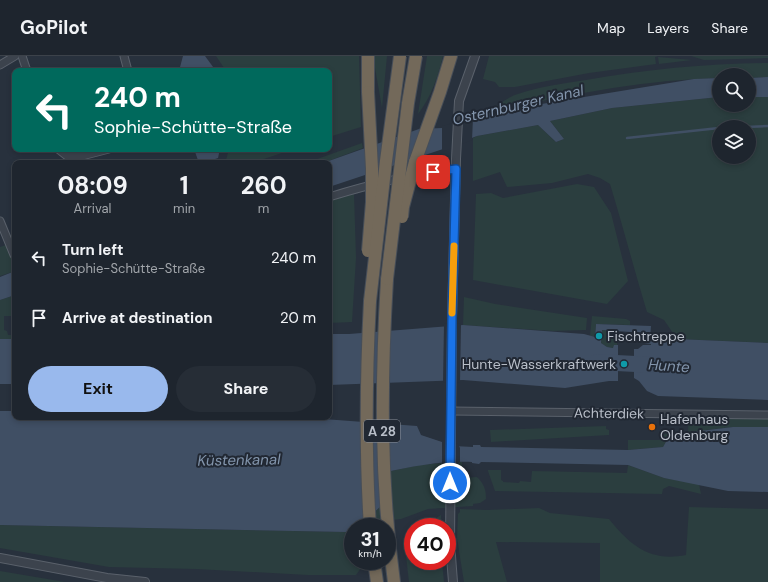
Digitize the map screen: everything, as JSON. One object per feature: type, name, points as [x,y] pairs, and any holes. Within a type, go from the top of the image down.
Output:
[{"type":"highway","points":[[368,56],[372,202],[365,284],[370,301]]},
{"type":"highway","name":"A 28","points":[[370,518],[366,413],[370,301],[400,56]]},
{"type":"highway","name":"A 28","points":[[394,582],[386,511],[382,413],[386,279],[408,103],[416,56]]},
{"type":"highway","points":[[386,279],[396,260],[403,206],[415,162],[451,56]]},
{"type":"highway","points":[[375,570],[377,582]]},
{"type":"street","points":[[0,65],[15,56]]},
{"type":"street","points":[[22,56],[26,68]]},
{"type":"street","points":[[124,56],[127,68]]},
{"type":"street","points":[[453,582],[450,541],[450,428],[456,159],[459,101],[475,56]]},
{"type":"street","points":[[62,152],[67,156],[82,156],[97,152]]},
{"type":"street","points":[[332,196],[356,188],[406,176],[456,169]]},
{"type":"street","points":[[0,221],[12,250]]},
{"type":"street","name":"Achterdiek","points":[[451,411],[768,415]]},
{"type":"street","points":[[0,558],[107,578],[146,582]]},
{"type":"shaded area","points":[[216,56],[359,56],[361,127],[332,136],[332,68],[224,68]]},
{"type":"shaded area","points":[[375,56],[387,56],[382,108],[375,68]]},
{"type":"shaded area","points":[[427,56],[443,56],[434,86],[427,101],[418,114]]},
{"type":"shaded area","points":[[489,56],[658,56],[655,57],[656,64],[589,73],[515,87],[499,87],[495,82],[483,79]]},
{"type":"shaded area","points":[[691,56],[768,56],[768,58],[704,60]]},
{"type":"shaded area","points":[[658,57],[692,60],[659,64]]},
{"type":"shaded area","points":[[768,63],[768,77],[756,78],[756,68],[712,68],[712,78],[631,85],[486,113],[514,95],[534,89],[632,73],[722,65]]},
{"type":"shaded area","points":[[756,97],[768,97],[768,343],[677,339],[664,320],[647,312],[610,184],[600,178],[588,174],[552,183],[507,187],[500,172],[473,181],[473,138],[538,125],[556,142],[564,139],[550,121],[612,108],[712,98],[712,112],[756,112]]},
{"type":"shaded area","points":[[362,143],[363,148],[331,160],[314,160]]},
{"type":"shaded area","points":[[228,152],[285,152],[261,160],[226,160]]},
{"type":"shaded area","points":[[577,184],[594,187],[611,213],[628,281],[607,304],[473,280],[476,194],[491,193],[503,198]]},
{"type":"shaded area","points":[[354,194],[356,258],[352,322],[332,323],[332,200]]},
{"type":"shaded area","points":[[12,243],[12,272],[0,276],[0,247]]},
{"type":"shaded area","points":[[12,296],[12,316],[4,316],[4,330],[7,331],[8,335],[12,335],[12,339],[0,339],[0,300]]},
{"type":"shaded area","points":[[464,297],[495,304],[587,318],[586,330],[553,331],[463,325]]},
{"type":"shaded area","points":[[592,316],[626,319],[630,321],[630,325],[596,324],[595,337],[590,336]]},
{"type":"shaded area","points":[[602,330],[617,331],[617,345],[614,345],[614,348],[607,347],[601,343]]},
{"type":"shaded area","points":[[689,414],[768,415],[768,427],[733,427],[688,432]]},
{"type":"shaded area","points":[[606,426],[606,429],[609,430],[609,435],[491,442],[490,430]]},
{"type":"shaded area","points":[[673,431],[663,447],[628,450],[628,440],[660,440],[660,436]]},
{"type":"shaded area","points":[[462,462],[463,478],[477,477],[483,484],[486,492],[486,499],[480,503],[473,504],[473,506],[428,509],[401,519],[368,518],[382,505],[382,473],[419,465]]},
{"type":"shaded area","points":[[628,465],[664,478],[699,484],[701,494],[669,486],[663,489],[662,494],[495,491],[488,471],[501,470],[501,480],[503,482],[519,483],[520,481],[531,482],[532,471],[627,473]]},
{"type":"shaded area","points":[[689,507],[768,509],[768,582],[600,582],[600,543],[496,542],[507,582],[464,582],[457,538],[458,514],[460,509],[487,510],[539,508],[550,513],[609,519],[625,537],[642,550],[652,554],[673,557],[686,555]]},
{"type":"shaded area","points":[[0,525],[344,532],[344,570],[360,570],[356,575],[308,575],[196,569],[109,567],[0,548]]},
{"type":"shaded area","points":[[408,570],[443,570],[444,582],[409,582]]},
{"type":"shaded area","points":[[0,571],[65,582],[0,582]]},
{"type":"water","points":[[183,56],[205,56],[214,68],[180,68]]},
{"type":"water","points":[[768,77],[768,97],[756,97],[756,78]]},
{"type":"water","points":[[712,78],[712,98],[612,108],[550,121],[564,139],[556,142],[538,125],[477,136],[443,149],[332,186],[331,160],[419,129],[442,128],[472,121],[486,113],[694,79]]},
{"type":"water","points":[[195,152],[219,152],[218,158],[212,160],[198,160]]},
{"type":"water","points":[[12,272],[12,296],[0,300],[0,277]]},
{"type":"water","points":[[596,324],[651,326],[649,341],[651,341],[652,337],[674,343],[677,339],[768,343],[768,400],[658,396],[647,391],[639,381],[634,378],[634,349],[638,349],[643,345],[651,345],[644,343],[645,333],[602,330],[601,343],[607,347],[613,348],[614,345],[618,345],[618,381],[565,388],[463,380],[332,385],[332,334],[463,325],[584,334],[595,337],[595,339]]},
{"type":"water","points":[[0,339],[12,339],[12,384],[0,384]]},
{"type":"water","name":"Küstenkanal","points":[[0,411],[12,411],[12,420],[332,420],[417,426],[421,435],[454,446],[473,447],[473,445],[480,445],[481,447],[628,450],[663,447],[671,433],[674,434],[733,427],[768,427],[768,492],[728,491],[664,478],[628,465],[481,462],[479,464],[472,462],[439,463],[383,473],[382,505],[368,518],[344,518],[344,532],[0,525]]},
{"type":"pier","points":[[473,118],[472,140],[442,152],[442,126]]},
{"type":"pier","points":[[461,323],[460,382],[443,383],[444,324]]},
{"type":"pier","points":[[442,440],[458,444],[460,448],[460,462],[458,464],[442,465]]},
{"type":"waterway","points":[[756,127],[768,126]]},
{"type":"waterway","points":[[627,138],[712,129]]},
{"type":"waterway","name":"Hunte","points":[[597,362],[655,365]]},
{"type":"slow traffic","points":[[452,313],[454,246]]},
{"type":"place","name":"Fischtreppe","points":[[599,336]]},
{"type":"place","name":"Hunte-Wasserkraftwerk","points":[[624,364]]},
{"type":"place","name":"Hafenhaus Oldenburg","points":[[652,427]]},
{"type":"route","points":[[433,172],[456,169],[450,483]]},
{"type":"water label","name":"Osternburger Kanal","points":[[518,105]]}]
